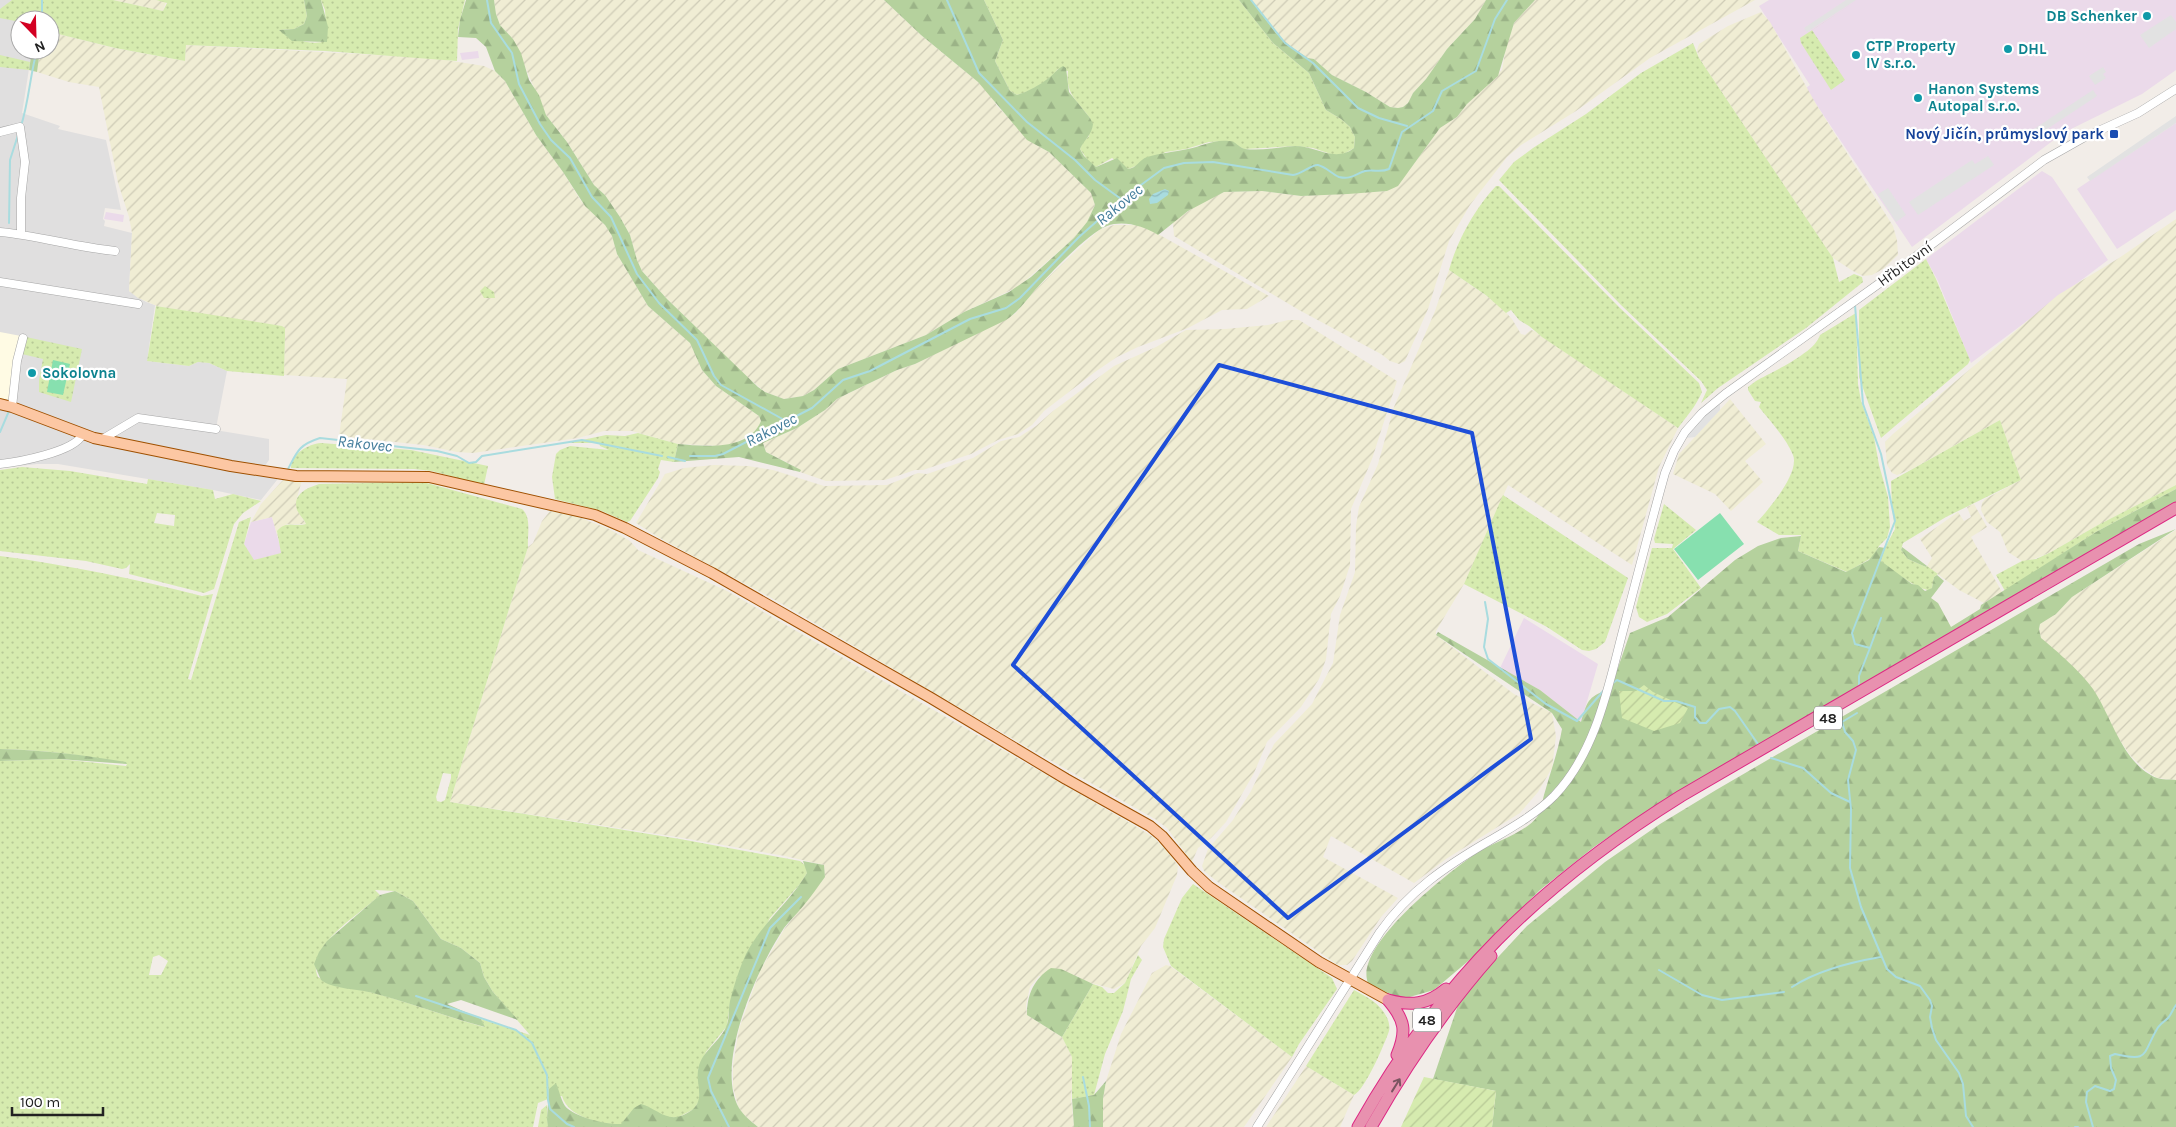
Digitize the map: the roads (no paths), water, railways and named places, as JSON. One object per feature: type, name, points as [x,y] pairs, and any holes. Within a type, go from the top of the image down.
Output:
[{"type":"highway","name":"48","points":[[1358,1127],[1390,1074],[1425,1023],[1469,969],[1517,919],[1561,880],[1597,852],[1653,813],[2176,508]]},
{"type":"highway","name":"48","points":[[1371,1127],[1410,1063],[1481,967],[1523,922],[1601,857],[1713,785],[2176,516]]},
{"type":"highway","name":"48","points":[[1388,1000],[1410,1005],[1431,1000],[1469,969]]},
{"type":"highway","name":"48","points":[[1388,1000],[1400,1016],[1404,1029],[1402,1043],[1390,1074]]},
{"type":"main road","points":[[0,404],[82,435],[101,440],[288,476],[429,477],[578,510],[610,521],[720,577],[932,698],[1066,779],[1150,826],[1162,836],[1192,871],[1209,886],[1319,962],[1388,1000]]},
{"type":"street","name":"Hřbitovní","points":[[1257,1127],[1387,922],[1416,890],[1439,872],[1534,812],[1553,796],[1580,762],[1588,747],[1606,694],[1665,473],[1674,451],[1685,432],[1702,412],[1891,275],[2044,160],[2083,138],[2138,113],[2176,89]]},
{"type":"street","points":[[0,132],[20,127],[25,162],[21,198],[22,234]]},
{"type":"street","points":[[0,232],[22,234],[83,247],[115,251]]},
{"type":"street","points":[[0,282],[138,304]]},
{"type":"street","points":[[12,407],[22,338]]},
{"type":"street","points":[[101,440],[138,418],[216,429]]},
{"type":"street","points":[[0,464],[28,460],[45,455],[77,442],[82,435]]},
{"type":"water","points":[[1165,189],[1169,191],[1168,195],[1157,203],[1150,204],[1149,199],[1153,194]]},
{"type":"waterway","points":[[42,0],[42,10]]},
{"type":"waterway","points":[[487,0],[491,23],[512,53],[519,84],[540,124],[551,140],[570,158],[592,197],[611,217],[637,274],[659,303],[697,340],[714,376],[721,385],[786,421]]},
{"type":"waterway","points":[[947,0],[979,73],[1027,122],[1075,160],[1095,180],[1121,199]]},
{"type":"waterway","points":[[1251,0],[1285,43],[1313,63],[1358,108],[1379,118],[1407,126]]},
{"type":"waterway","name":"Rakovec","points":[[690,456],[715,456],[723,454],[812,408],[843,380],[870,371],[970,319],[1006,308],[1020,298],[1079,237],[1122,199],[1164,168],[1184,163],[1213,162],[1293,175],[1318,165],[1339,177],[1347,178],[1365,171],[1389,169],[1402,132],[1433,111],[1442,91],[1476,71],[1495,19],[1507,0]]},
{"type":"waterway","points":[[21,126],[35,60]]},
{"type":"waterway","points":[[9,223],[10,160],[18,135]]},
{"type":"waterway","points":[[1855,305],[1863,404],[1881,454],[1895,521],[1852,633],[1855,644],[1870,648],[1859,676],[1859,686]]},
{"type":"waterway","points":[[0,432],[9,411]]},
{"type":"waterway","name":"Rakovec","points":[[287,471],[299,450],[307,443],[320,438],[437,451],[457,456],[469,463],[476,462],[482,456],[582,440],[662,456]]},
{"type":"waterway","name":"Rakovec","points":[[668,457],[685,461]]},
{"type":"waterway","points":[[1485,602],[1488,619],[1484,647],[1488,659],[1546,704],[1577,721],[1605,689]]},
{"type":"waterway","points":[[1870,648],[1881,618]]},
{"type":"waterway","points":[[1613,683],[1617,680],[1664,701],[1676,701],[1695,707],[1695,717],[1700,723],[1706,723],[1719,709],[1730,707],[1735,711],[1758,744]]},
{"type":"waterway","points":[[1857,713],[1842,722],[1845,732],[1853,741],[1856,750],[1848,780],[1851,809],[1850,868],[1861,907],[1887,969],[1896,977],[1920,986],[1930,1000],[1932,1006],[1930,1017],[1936,1040],[1959,1073],[1963,1084],[1966,1116],[1973,1127]]},
{"type":"waterway","points":[[1771,758],[1803,768],[1831,793],[1850,802]]},
{"type":"waterway","points":[[729,1127],[711,1091],[708,1078],[770,928],[801,897]]},
{"type":"waterway","points":[[1792,987],[1813,976],[1835,968],[1881,957]]},
{"type":"waterway","points":[[1659,970],[1702,995],[1722,1000],[1784,992]]},
{"type":"waterway","points":[[416,996],[516,1030],[532,1043],[547,1075],[550,1109],[567,1124],[574,1127]]},
{"type":"waterway","points":[[2093,1127],[2086,1102],[2087,1092],[2095,1086],[2110,1091],[2114,1089],[2116,1080],[2111,1068],[2110,1056],[2115,1054],[2134,1057],[2143,1054],[2158,1028],[2169,1017],[2176,1005]]},
{"type":"waterway","points":[[1083,1077],[1089,1106],[1090,1127]]},
{"type":"place","name":"DB Schenker","points":[[2147,16]]},
{"type":"place","name":"DHL","points":[[2008,49]]},
{"type":"place","name":"CTP Property IV s.r.o.","points":[[1856,55]]},
{"type":"place","name":"Hanon Systems Autopal s.r.o.","points":[[1918,98]]},
{"type":"place","name":"Nový Jičín, průmyslový park","points":[[2114,134]]},
{"type":"place","name":"Sokolovna","points":[[32,373]]}]
